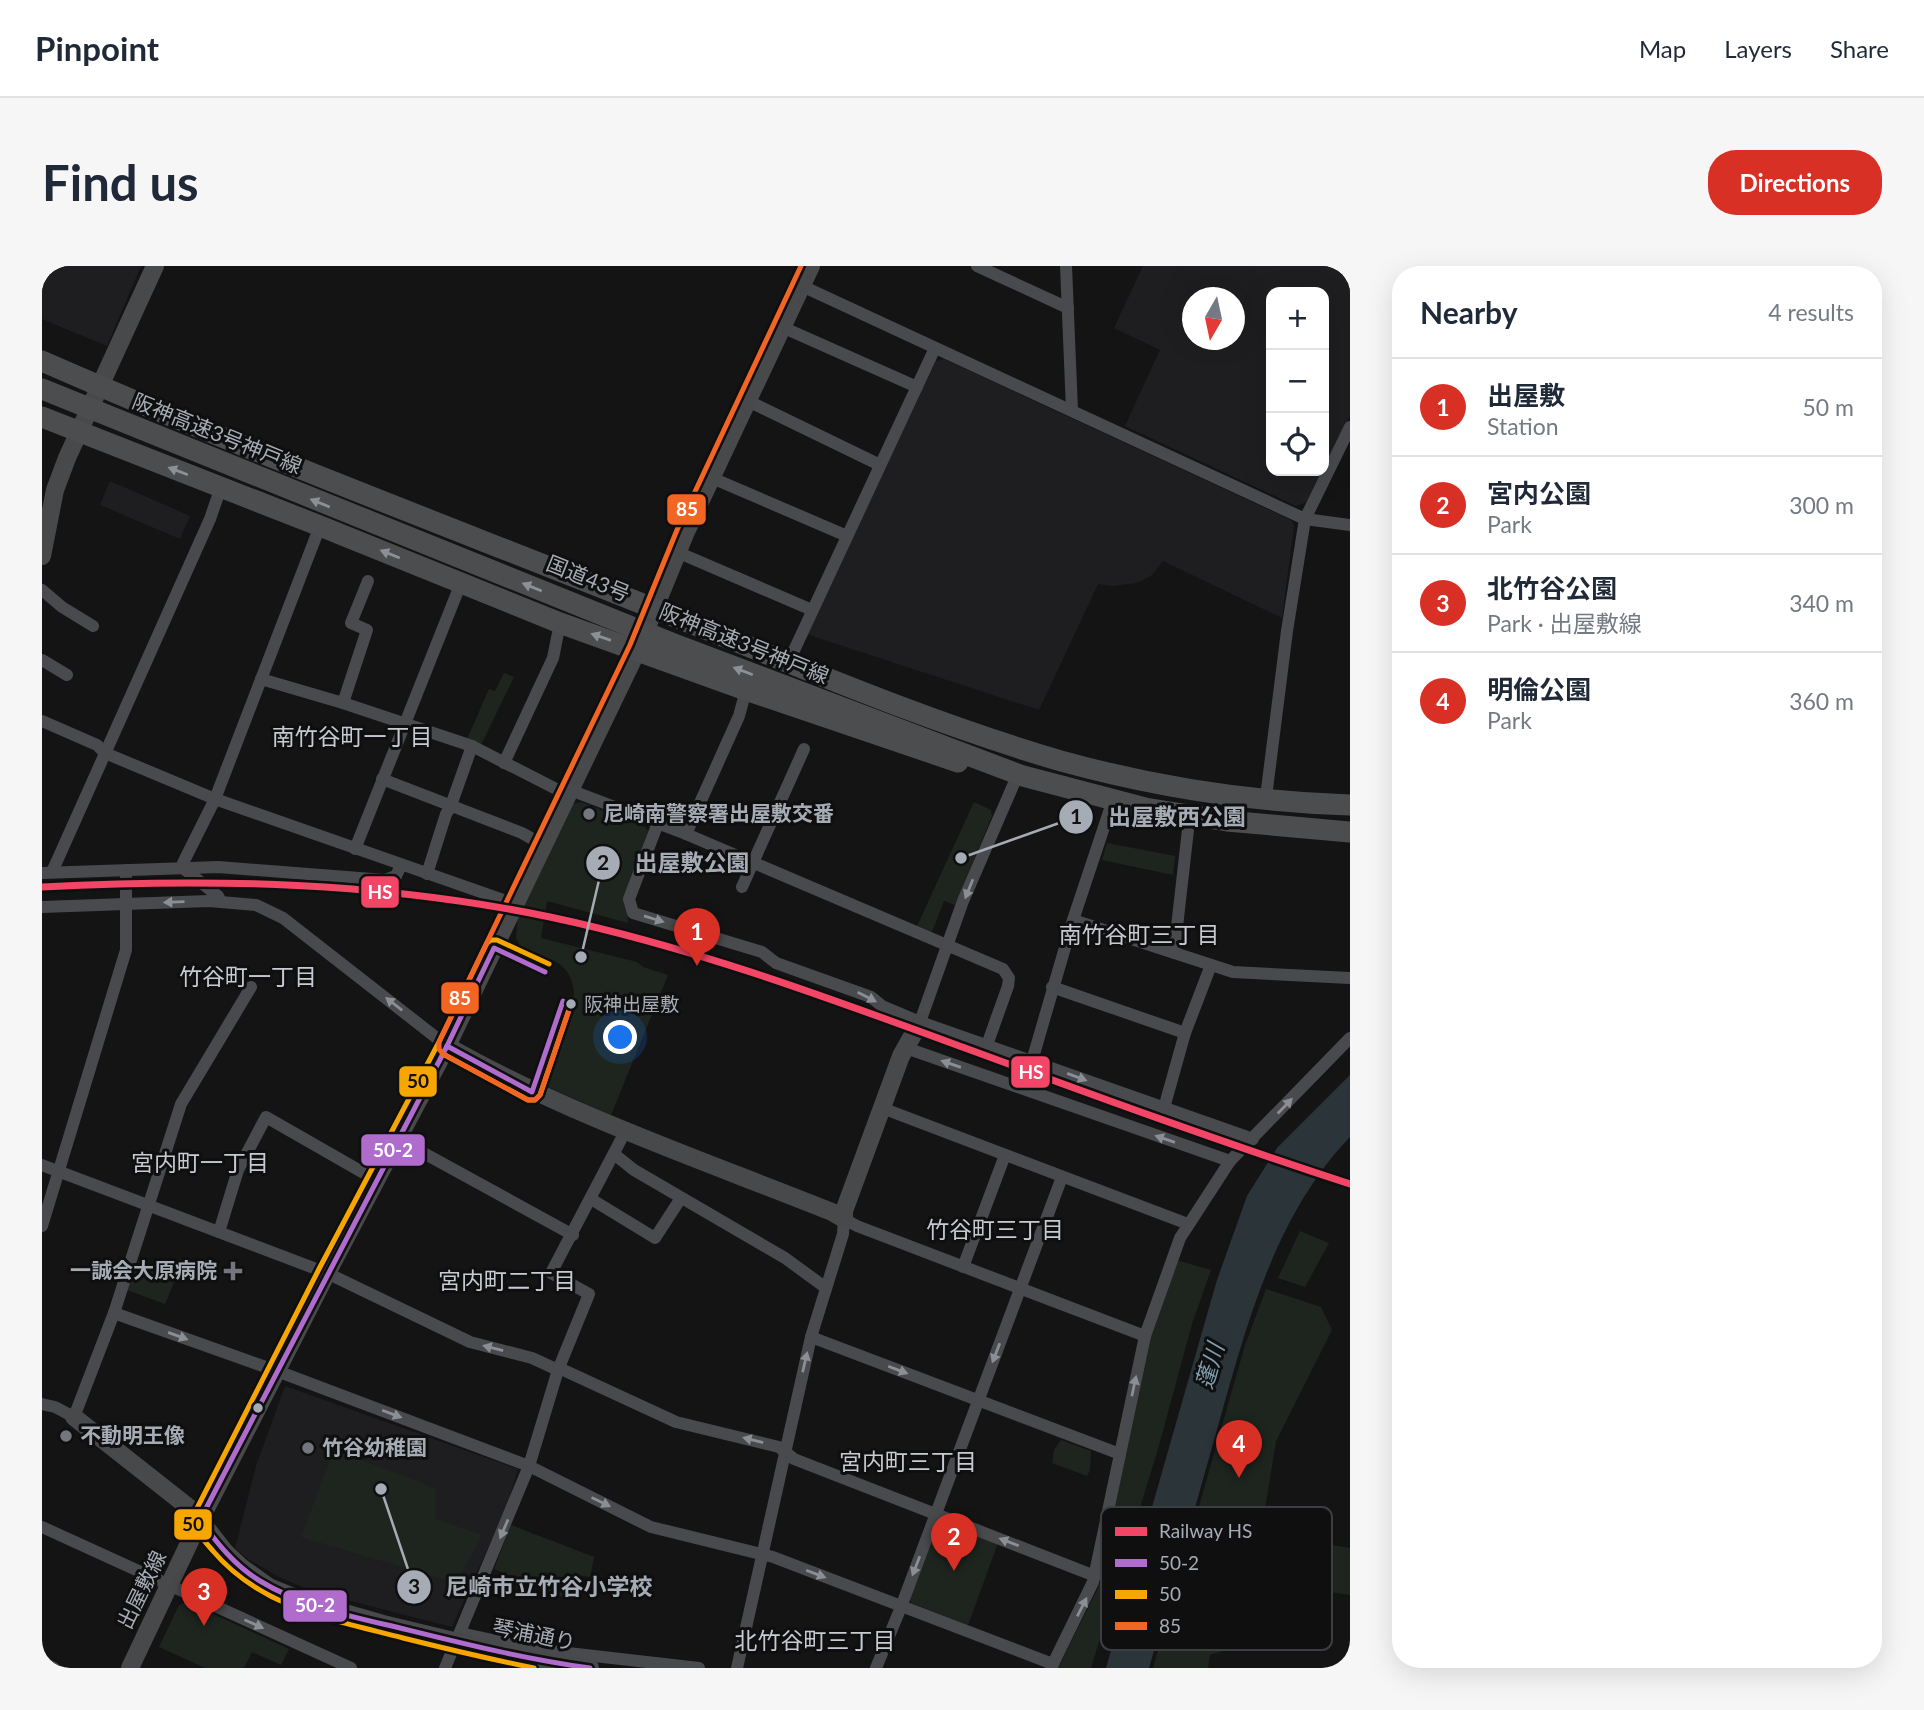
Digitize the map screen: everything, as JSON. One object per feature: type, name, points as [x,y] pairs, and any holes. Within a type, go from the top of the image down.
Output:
[{"type":"highway","name":"国道43号","points":[[42,360],[909,707],[1019,745],[1181,784],[1266,797],[1350,803]]},
{"type":"highway","name":"阪神高速3号神戸線","points":[[42,360],[399,507],[966,730],[1062,761],[1229,796],[1350,803]]},
{"type":"highway","name":"阪神高速3号神戸線","points":[[42,389],[239,471],[674,644],[1023,776],[1093,796],[1186,815],[1350,832]]},
{"type":"highway","points":[[42,417],[560,623],[746,690],[1015,781],[1111,806],[1189,821],[1350,838]]},
{"type":"street","points":[[42,556],[55,490],[77,432],[155,266]]},
{"type":"street","name":"出屋敷線","points":[[130,1668],[200,1520],[447,1046],[638,649],[677,552],[811,266]]},
{"type":"street","points":[[977,266],[1068,307]]},
{"type":"street","points":[[1066,266],[1072,410]]},
{"type":"street","points":[[802,286],[1305,519],[1350,525]]},
{"type":"street","points":[[782,327],[917,387]]},
{"type":"street","points":[[789,659],[935,348]]},
{"type":"street","points":[[748,401],[880,465]]},
{"type":"street","points":[[1266,797],[1287,631],[1305,519],[1349,429]]},
{"type":"street","points":[[712,478],[847,536]]},
{"type":"street","points":[[221,487],[210,519],[47,873],[218,867],[385,880],[396,876],[401,865]]},
{"type":"street","points":[[183,868],[183,863],[215,799],[320,526]]},
{"type":"street","points":[[677,552],[812,610]]},
{"type":"street","points":[[343,703],[367,630],[351,623],[368,582]]},
{"type":"street","points":[[355,849],[461,583]]},
{"type":"street","points":[[42,590],[62,607],[93,626]]},
{"type":"street","points":[[504,763],[553,658],[560,623]]},
{"type":"street","points":[[42,660],[67,675]]},
{"type":"street","points":[[261,679],[472,746],[569,792],[686,834],[1003,969],[1009,978],[1008,986],[987,1045]]},
{"type":"street","points":[[686,834],[738,716],[746,690]]},
{"type":"street","points":[[42,721],[97,745],[104,753],[215,799],[515,904]]},
{"type":"street","points":[[427,874],[472,746]]},
{"type":"street","points":[[742,887],[804,749]]},
{"type":"street","points":[[382,779],[452,805],[543,845]]},
{"type":"street","points":[[737,1668],[811,1337],[843,1234],[844,1210],[881,1108],[920,1022],[963,901],[1015,781]]},
{"type":"street","points":[[1032,1061],[1052,987],[1111,806]]},
{"type":"street","points":[[1174,953],[1189,821]]},
{"type":"street","points":[[658,823],[629,899],[633,913],[762,952],[776,963],[871,997],[882,1006],[920,1022],[1252,1139]]},
{"type":"street","points":[[183,868],[218,896],[221,902]]},
{"type":"street","points":[[42,1226],[126,950],[126,870]]},
{"type":"street","points":[[42,907],[221,902],[256,905],[283,918],[447,1046],[531,1092],[963,1267],[1145,1336]]},
{"type":"street","points":[[1073,920],[1233,972],[1350,978]]},
{"type":"street","points":[[1164,1108],[1185,1033],[1211,965]]},
{"type":"street","points":[[74,1417],[114,1313],[181,1104],[251,987]]},
{"type":"street","points":[[1052,987],[1185,1033]]},
{"type":"street","points":[[1109,1507],[1145,1336],[1180,1238],[1230,1161],[1350,1038]]},
{"type":"street","points":[[906,1048],[1230,1161]]},
{"type":"street","points":[[881,1108],[1188,1224]]},
{"type":"street","points":[[219,1231],[239,1170],[265,1117],[376,1180]]},
{"type":"street","points":[[445,1668],[529,1466],[558,1369],[589,1294],[551,1273],[573,1236],[626,1130]]},
{"type":"street","points":[[398,1139],[573,1236]]},
{"type":"street","points":[[614,1154],[634,1170],[785,1258],[826,1288]]},
{"type":"street","points":[[963,1267],[1005,1155]]},
{"type":"street","points":[[42,1165],[327,1273],[470,1342],[532,1358],[676,1422],[779,1447],[794,1459],[1095,1576]]},
{"type":"street","points":[[876,1668],[1062,1177]]},
{"type":"street","points":[[591,1199],[655,1238],[681,1198]]},
{"type":"street","points":[[114,1313],[529,1466],[651,1527],[762,1554],[1052,1666],[1095,1576],[1101,1547]]},
{"type":"street","points":[[811,1337],[1120,1454]]},
{"type":"street","name":"琴浦通り","points":[[42,1404],[55,1407],[74,1417],[192,1510],[225,1552],[269,1587],[338,1612],[458,1638],[533,1660],[590,1668]]},
{"type":"street","points":[[42,1527],[351,1668]]},
{"type":"street","points":[[458,1638],[699,1668]]},
{"type":"street","points":[[42,1662],[54,1668]]},
{"type":"shaded area","points":[[42,266],[141,266],[107,346],[42,319]]},
{"type":"shaded area","points":[[1143,266],[1350,266],[1350,416],[1329,458],[1329,287],[1266,287],[1266,476],[1320,476],[1307,502],[1296,506],[1125,426],[1160,350],[1114,328]]},
{"type":"shaded area","points":[[944,359],[1291,520],[1294,526],[1282,618],[1163,561],[1152,575],[1137,583],[1112,586],[1098,584],[1039,710],[806,634],[936,361]]},
{"type":"shaded area","points":[[110,481],[190,516],[180,539],[100,505]]},
{"type":"shaded area","points":[[504,673],[514,677],[481,745],[467,739],[489,689],[495,691]]},
{"type":"shaded area","points":[[581,802],[645,827],[648,831],[627,911],[628,923],[547,901],[541,938],[637,962],[643,967],[668,975],[611,1115],[546,1086],[574,994],[572,983],[569,975],[558,963],[523,952],[516,938],[518,916],[573,804]]},
{"type":"shaded area","points":[[974,802],[991,810],[992,816],[955,905],[944,901],[932,932],[917,926]]},
{"type":"shaded area","points":[[1107,843],[1175,856],[1173,875],[1102,860]]},
{"type":"shaded area","points":[[1300,1231],[1329,1243],[1305,1287],[1278,1278]]},
{"type":"shaded area","points":[[139,1260],[177,1275],[165,1304],[127,1290]]},
{"type":"shaded area","points":[[1176,1260],[1211,1270],[1192,1324],[1140,1507],[1115,1507],[1149,1338]]},
{"type":"shaded area","points":[[1266,1289],[1321,1307],[1332,1330],[1276,1441],[1265,1507],[1199,1507],[1245,1345]]},
{"type":"shaded area","points":[[285,1386],[518,1469],[506,1508],[452,1627],[312,1591],[279,1577],[235,1548],[256,1466]]},
{"type":"shaded area","points":[[1061,1440],[1091,1451],[1087,1476],[1052,1463],[1054,1450]]},
{"type":"shaded area","points":[[334,1450],[435,1488],[435,1519],[482,1535],[456,1583],[301,1537]]},
{"type":"shaded area","points":[[941,1522],[998,1543],[968,1625],[911,1603],[910,1598]]},
{"type":"shaded area","points":[[511,1525],[594,1557],[590,1577],[577,1575],[574,1599],[549,1593],[494,1569]]},
{"type":"shaded area","points":[[1332,1545],[1350,1548],[1350,1595],[1332,1592]]},
{"type":"shaded area","points":[[1101,1576],[1101,1635],[1091,1668],[1058,1668],[1099,1586]]},
{"type":"shaded area","points":[[187,1602],[289,1649],[281,1665],[252,1652],[244,1668],[205,1668],[159,1647],[179,1605]]},
{"type":"shaded area","points":[[1158,1650],[1226,1650],[1210,1655],[1208,1668],[1153,1668]]},
{"type":"water","name":"蓬川","points":[[1350,1075],[1350,1137],[1323,1169],[1299,1205],[1263,1282],[1236,1363],[1195,1507],[1152,1507],[1217,1280],[1247,1196],[1277,1148]]},
{"type":"water","points":[[1111,1650],[1154,1650],[1149,1668],[1106,1668]]},
{"type":"rail line","name":"HS","points":[[42,887],[234,883],[361,890],[487,905],[603,929],[760,975],[1157,1118],[1350,1184]]},
{"type":"transit line","name":"85","points":[[571,1004],[540,1095],[535,1100],[528,1100],[443,1054],[439,1049],[439,1042],[630,645],[677,530],[801,266]]},
{"type":"transit line","name":"50","points":[[534,1668],[351,1625],[276,1599],[232,1570],[213,1551],[191,1520],[439,1042],[487,943],[497,940],[549,964]]},
{"type":"transit line","name":"50-2","points":[[545,972],[494,948],[447,1046],[200,1520],[227,1554],[251,1575],[276,1590],[309,1604],[469,1645],[590,1668]]},
{"type":"transit line","name":"50-2","points":[[447,1046],[532,1092],[563,1001]]},
{"type":"transit line","name":"50","points":[[443,1054],[528,1100],[535,1100],[540,1095],[571,1004]]},
{"type":"place","name":"尼崎南警察署出屋敷交番","points":[[589,814]]},
{"type":"place","name":"出屋敷西公園","points":[[961,858]]},
{"type":"place","name":"出屋敷公園","points":[[581,957]]},
{"type":"place","name":"出屋敷","points":[[697,966]]},
{"type":"place","name":"阪神出屋敷","points":[[571,1004]]},
{"type":"place","name":"一誠会大原病院","points":[[233,1271]]},
{"type":"place","name":"不動明王像","points":[[66,1436]]},
{"type":"place","name":"竹谷幼稚園","points":[[308,1448]]},
{"type":"place","name":"明倫公園","points":[[1239,1478]]},
{"type":"place","name":"尼崎市立竹谷小学校","points":[[381,1489]]},
{"type":"place","name":"宮内公園","points":[[954,1571]]},
{"type":"place","name":"北竹谷公園","points":[[204,1626]]},
{"type":"district","name":"南竹谷町一丁目","points":[[352,737]]},
{"type":"district","name":"南竹谷町三丁目","points":[[1139,935]]},
{"type":"district","name":"竹谷町一丁目","points":[[248,977]]},
{"type":"district","name":"宮内町一丁目","points":[[200,1163]]},
{"type":"district","name":"竹谷町三丁目","points":[[995,1230]]},
{"type":"district","name":"宮内町二丁目","points":[[507,1281]]},
{"type":"district","name":"宮内町三丁目","points":[[908,1462]]},
{"type":"district","name":"北竹谷町三丁目","points":[[815,1641]]}]
